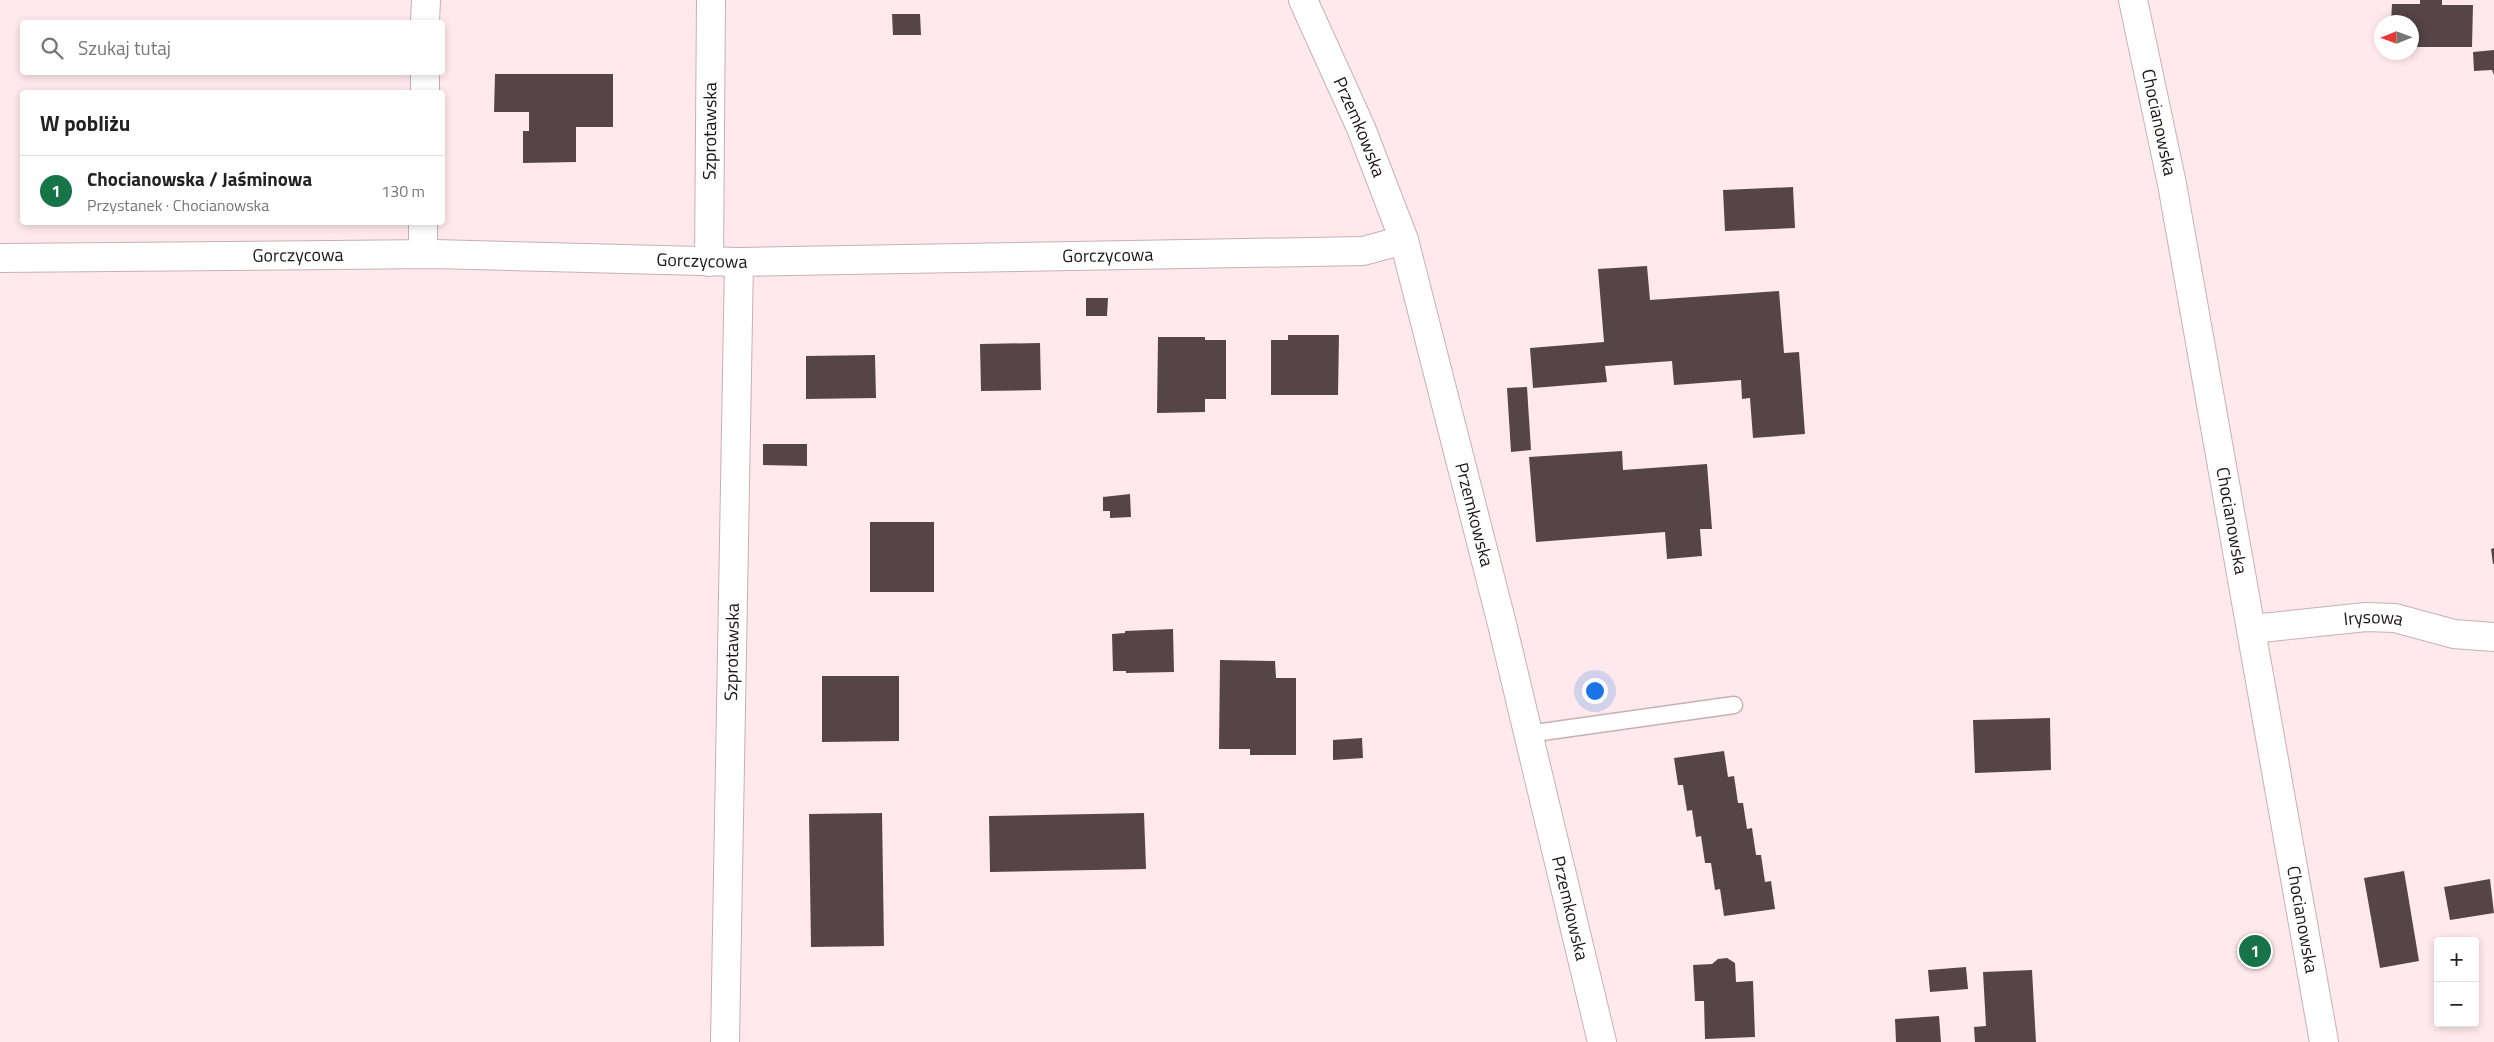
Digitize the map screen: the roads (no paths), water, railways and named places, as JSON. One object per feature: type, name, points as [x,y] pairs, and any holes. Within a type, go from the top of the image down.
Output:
[{"type":"street","points":[[425,20],[426,0]]},
{"type":"street","name":"Szprotawska","points":[[709,262],[711,0]]},
{"type":"street","name":"Przemkowska","points":[[1303,0],[1361,128],[1404,240],[1528,734],[1602,1042]]},
{"type":"street","name":"Chocianowska","points":[[2133,0],[2172,184],[2324,1042]]},
{"type":"street","points":[[425,75],[425,90]]},
{"type":"street","points":[[423,254],[424,225]]},
{"type":"street","name":"Gorczycowa","points":[[0,258],[423,254],[739,262],[1364,252],[1404,240]]},
{"type":"street","name":"Szprotawska","points":[[725,1042],[739,262]]},
{"type":"street","name":"Irysowa","points":[[2252,629],[2366,617],[2395,618],[2454,634],[2494,637]]},
{"type":"lane","points":[[1528,734],[1734,706]]},
{"type":"place","name":"Chocianowska / Jaśminowa","points":[[2255,951]]}]
